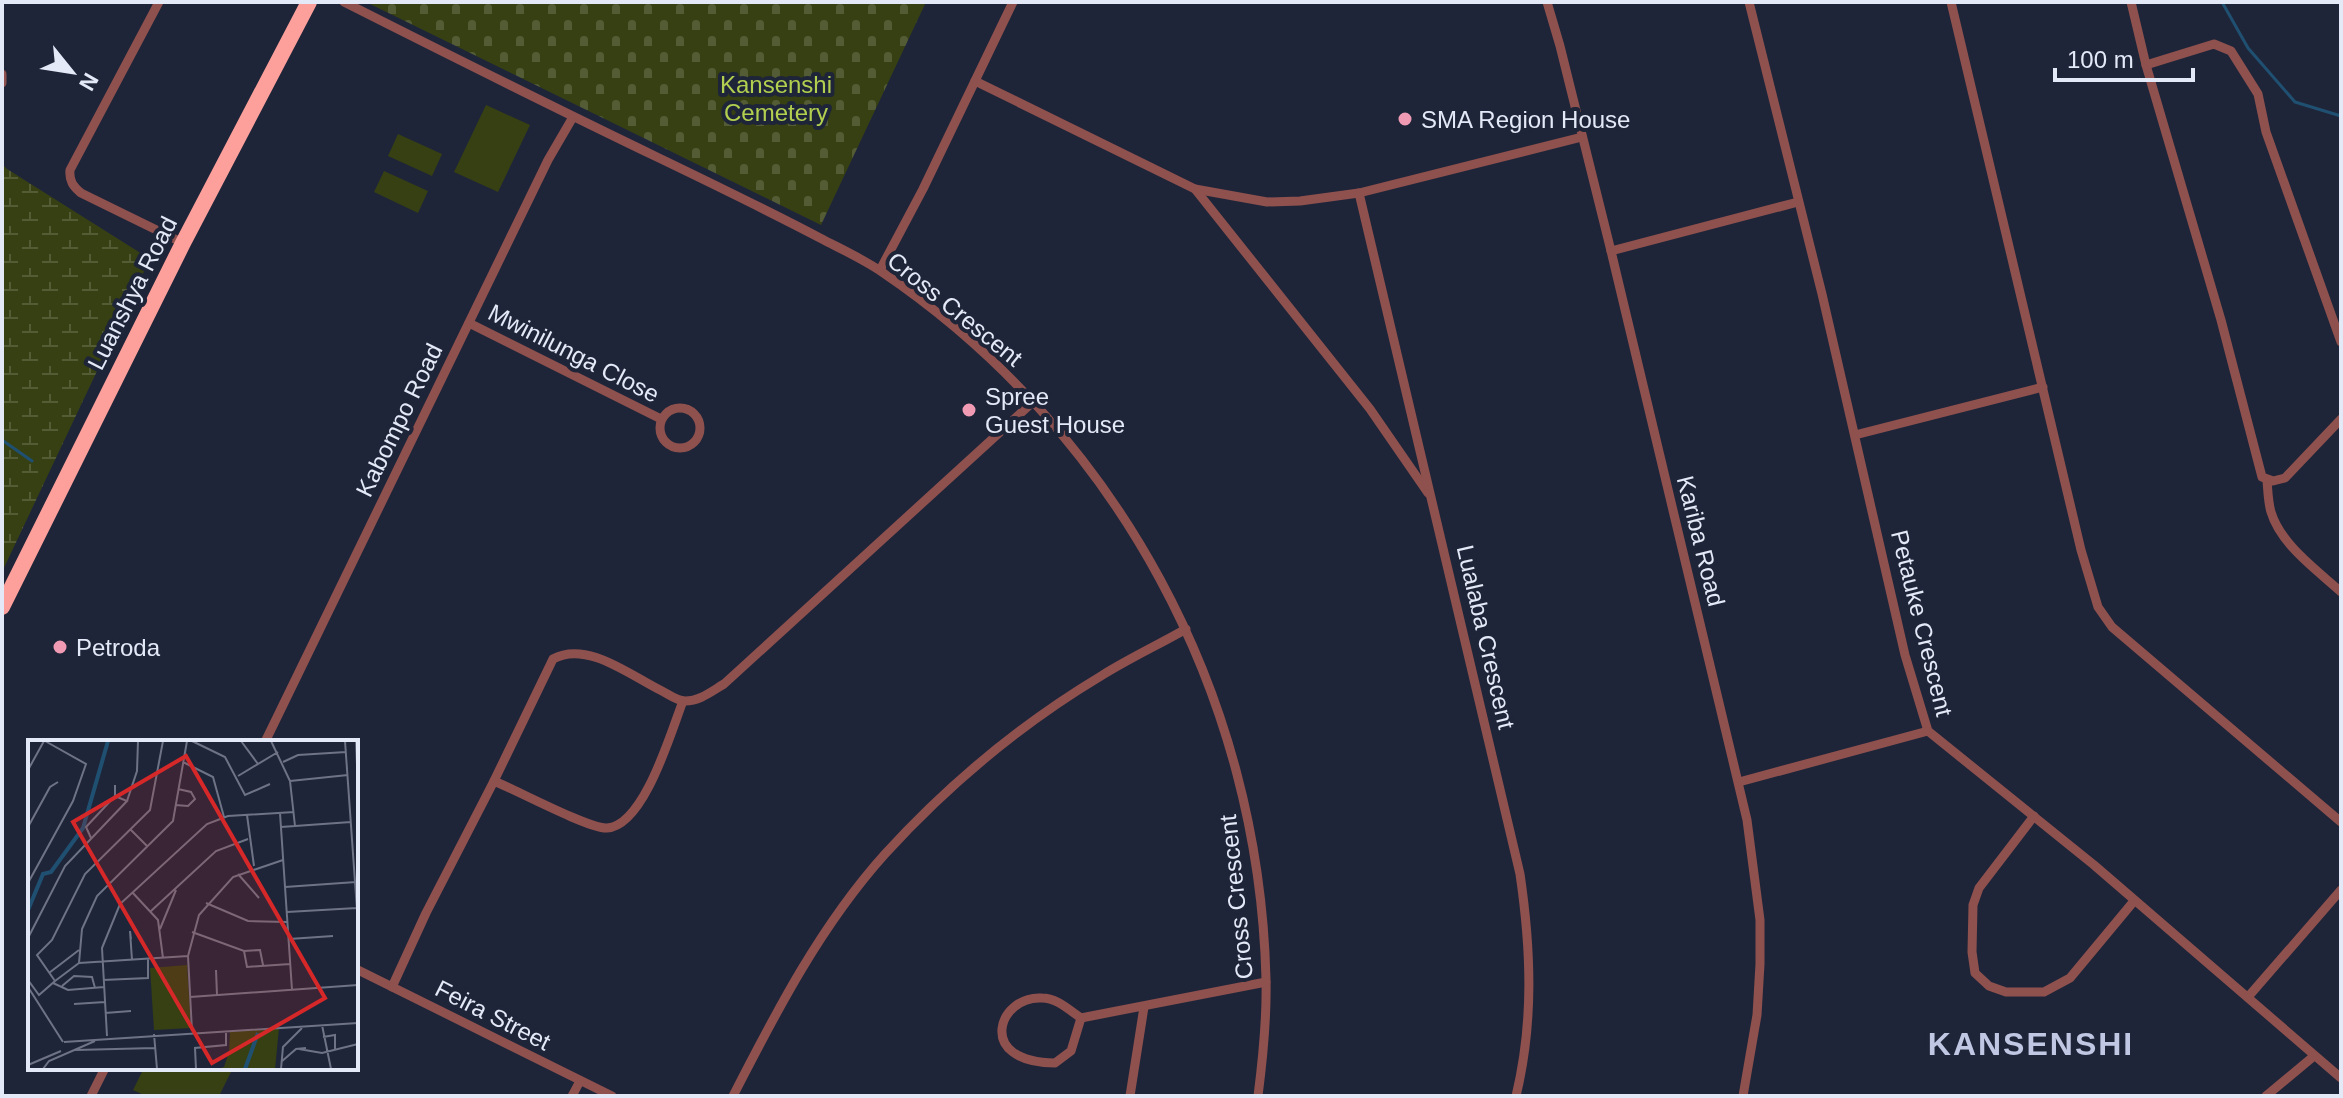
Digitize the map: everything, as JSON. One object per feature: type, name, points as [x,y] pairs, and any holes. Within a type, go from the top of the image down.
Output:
[{"type":"highway","name":"Luanshya Road","points":[[2,607],[183,243],[309,2]]},
{"type":"street","points":[[159,2],[69,177],[81,193],[183,243]]},
{"type":"street","name":"Cross Crescent","points":[[344,2],[781,217],[880,270],[957,331],[1034,401],[1130,524],[1186,629],[1220,715],[1248,812],[1260,888],[1266,982],[1258,1096]]},
{"type":"street","points":[[880,270],[1013,2]]},
{"type":"street","name":"Kariba Road","points":[[1547,2],[1611,251],[1739,782],[1756,874],[1760,920],[1757,1015],[1743,1096]]},
{"type":"street","name":"Petauke Crescent","points":[[1749,2],[1855,435],[1905,655],[1928,731],[2034,816],[2341,1078]]},
{"type":"street","points":[[1951,2],[2081,550],[2103,617],[2341,822]]},
{"type":"street","points":[[2131,2],[2146,65],[2221,320],[2251,440],[2262,477],[2267,481],[2271,513],[2304,559],[2341,592]]},
{"type":"street","points":[[2146,65],[2214,44],[2231,51],[2258,94],[2270,145],[2341,342]]},
{"type":"street","points":[[2,74],[2,83]]},
{"type":"street","points":[[975,81],[1195,189],[1283,203],[1359,193],[1582,137]]},
{"type":"street","name":"Kabompo Road","points":[[266,740],[548,160],[573,117]]},
{"type":"street","points":[[1195,189],[1310,331],[1397,445],[1432,499]]},
{"type":"street","name":"Lualaba Crescent","points":[[1359,193],[1520,874],[1530,990],[1527,1042],[1516,1096]]},
{"type":"street","points":[[1611,251],[1798,202]]},
{"type":"street","name":"Mwinilunga Close","points":[[469,323],[661,419]]},
{"type":"street","points":[[1855,435],[2043,387]]},
{"type":"street","points":[[392,987],[553,659],[565,652],[581,653],[608,663],[683,701],[704,697],[724,684],[1034,401]]},
{"type":"street","name":"Mwinilunga Close","points":[[674,409],[690,411],[700,424],[696,440],[682,448],[666,443],[661,436],[661,419],[674,409]]},
{"type":"street","points":[[2267,481],[2285,478],[2341,419]]},
{"type":"street","points":[[1397,445],[1418,438]]},
{"type":"street","points":[[733,1096],[782,1000],[835,918],[884,855],[957,782],[1027,725],[1100,676],[1186,629]]},
{"type":"street","points":[[494,781],[583,822],[605,828],[620,825],[631,816],[653,776],[683,701]]},
{"type":"street","points":[[1739,782],[1928,731]]},
{"type":"street","points":[[2034,816],[1979,888],[1973,905],[1975,973],[1989,986],[2006,992],[2044,992],[2070,978],[2134,901]]},
{"type":"street","points":[[2248,997],[2341,890]]},
{"type":"street","name":"Feira Street","points":[[358,970],[612,1096]]},
{"type":"street","points":[[1081,1018],[1071,1051],[1055,1063],[1025,1059],[1012,1053],[1004,1045],[1001,1035],[1002,1026],[1011,1012],[1023,1002],[1039,997],[1054,1000],[1081,1018],[1266,982]]},
{"type":"street","points":[[1130,1096],[1144,1007]]},
{"type":"street","points":[[2266,1096],[2314,1056]]},
{"type":"street","points":[[91,1096],[104,1070]]},
{"type":"street","points":[[572,1096],[580,1081]]},
{"type":"green space","name":"Kansenshi Cemetery","points":[[366,2],[926,2],[821,225]]},
{"type":"green space","points":[[486,105],[530,125],[498,192],[454,172]]},
{"type":"green space","points":[[398,134],[442,154],[432,176],[388,156]]},
{"type":"green space","points":[[2,164],[150,259],[2,572]]},
{"type":"green space","points":[[384,171],[428,191],[418,213],[374,192]]},
{"type":"green space","points":[[143,1070],[232,1070],[219,1096],[146,1096],[133,1090]]},
{"type":"waterway","points":[[2222,2],[2248,48],[2295,102],[2341,116]]},
{"type":"waterway","points":[[2,440],[32,461]]},
{"type":"place","name":"SMA Region House","points":[[1405,119]]},
{"type":"place","name":"Spree Guest House","points":[[969,410]]},
{"type":"place","name":"Petroda","points":[[60,647]]},
{"type":"district","name":"KANSENSHI","points":[[2031,1044]]}]
